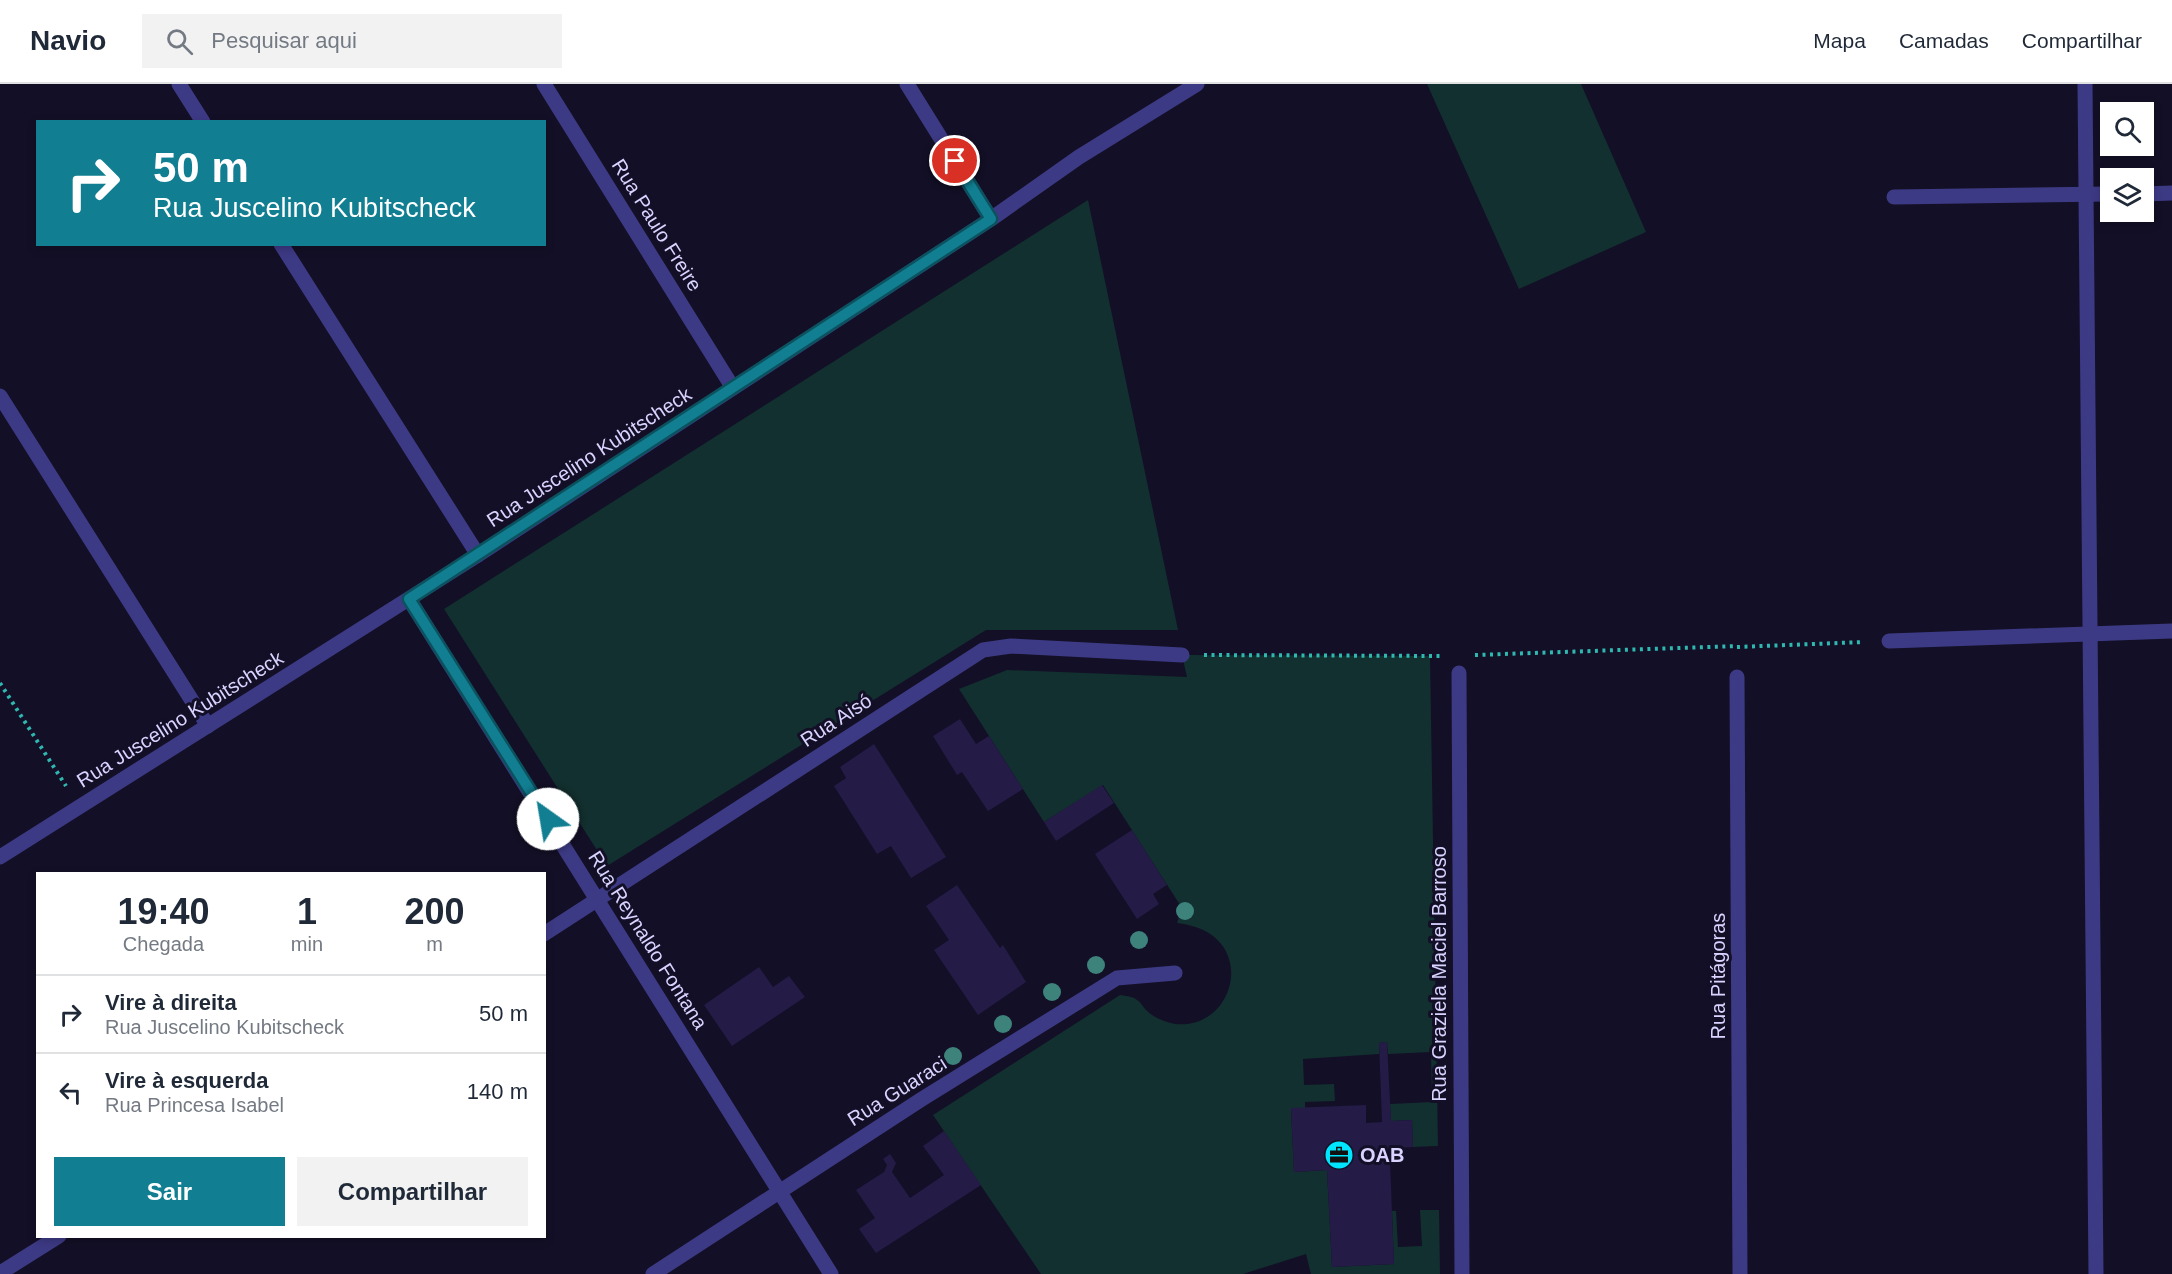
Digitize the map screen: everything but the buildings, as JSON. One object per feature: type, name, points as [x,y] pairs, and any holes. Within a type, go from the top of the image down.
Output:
[{"type":"street","points":[[179,84],[202,120]]},
{"type":"street","name":"Rua Paulo Freire","points":[[544,84],[733,388]]},
{"type":"street","points":[[907,84],[991,219]]},
{"type":"street","name":"Rua Juscelino Kubitscheck","points":[[0,857],[478,555],[991,219],[1079,157],[1197,84]]},
{"type":"street","points":[[2085,84],[2088,634],[2096,1274]]},
{"type":"street","points":[[2154,194],[2172,193]]},
{"type":"street","points":[[1894,197],[2100,194]]},
{"type":"street","points":[[282,246],[478,555]]},
{"type":"street","points":[[0,396],[208,726]]},
{"type":"street","name":"Rua Reynaldo Fontana","points":[[409,599],[831,1274]]},
{"type":"street","points":[[1889,641],[2172,631]]},
{"type":"street","name":"Rua Aisó","points":[[546,933],[983,650],[1011,646],[1182,655]]},
{"type":"street","name":"Rua Graziela Maciel Barroso","points":[[1459,673],[1462,1274]]},
{"type":"street","name":"Rua Pitágoras","points":[[1737,678],[1740,1274]]},
{"type":"street","name":"Rua Guaraci","points":[[653,1274],[780,1190],[1117,978],[1175,973]]},
{"type":"street","points":[[0,1273],[56,1238]]},
{"type":"path","points":[[1182,655],[1459,655],[1889,641]]},
{"type":"path","points":[[1737,646],[1737,678]]},
{"type":"path","points":[[1459,655],[1459,673]]},
{"type":"path","points":[[0,683],[79,807]]},
{"type":"green space","points":[[1427,84],[1581,84],[1646,232],[1519,289]]},
{"type":"green space","points":[[1088,200],[1178,630],[986,630],[607,866],[444,609]]},
{"type":"green space","points":[[1182,655],[1430,656],[1438,1146],[1413,1147],[1412,1120],[1391,1121],[1390,1104],[1432,1102],[1431,1052],[1388,1054],[1387,1042],[1379,1043],[1379,1054],[1303,1059],[1304,1085],[1334,1084],[1335,1101],[1305,1102],[1305,1108],[1291,1109],[1294,1172],[1327,1170],[1332,1267],[1394,1264],[1392,1211],[1396,1211],[1398,1247],[1422,1246],[1420,1210],[1439,1210],[1440,1274],[1311,1274],[1306,1254],[1243,1274],[1041,1274],[933,1115],[1120,995],[1135,999],[1152,1015],[1175,1024],[1196,1022],[1213,1012],[1225,997],[1231,979],[1230,961],[1221,944],[1204,930],[1177,923],[1182,908],[1103,785],[1044,822],[959,689],[1007,670],[1187,677]]},
{"type":"place","name":"OAB","points":[[1339,1155]]},
{"type":"route","points":[[548,819],[409,599],[991,219],[955,161]]}]
